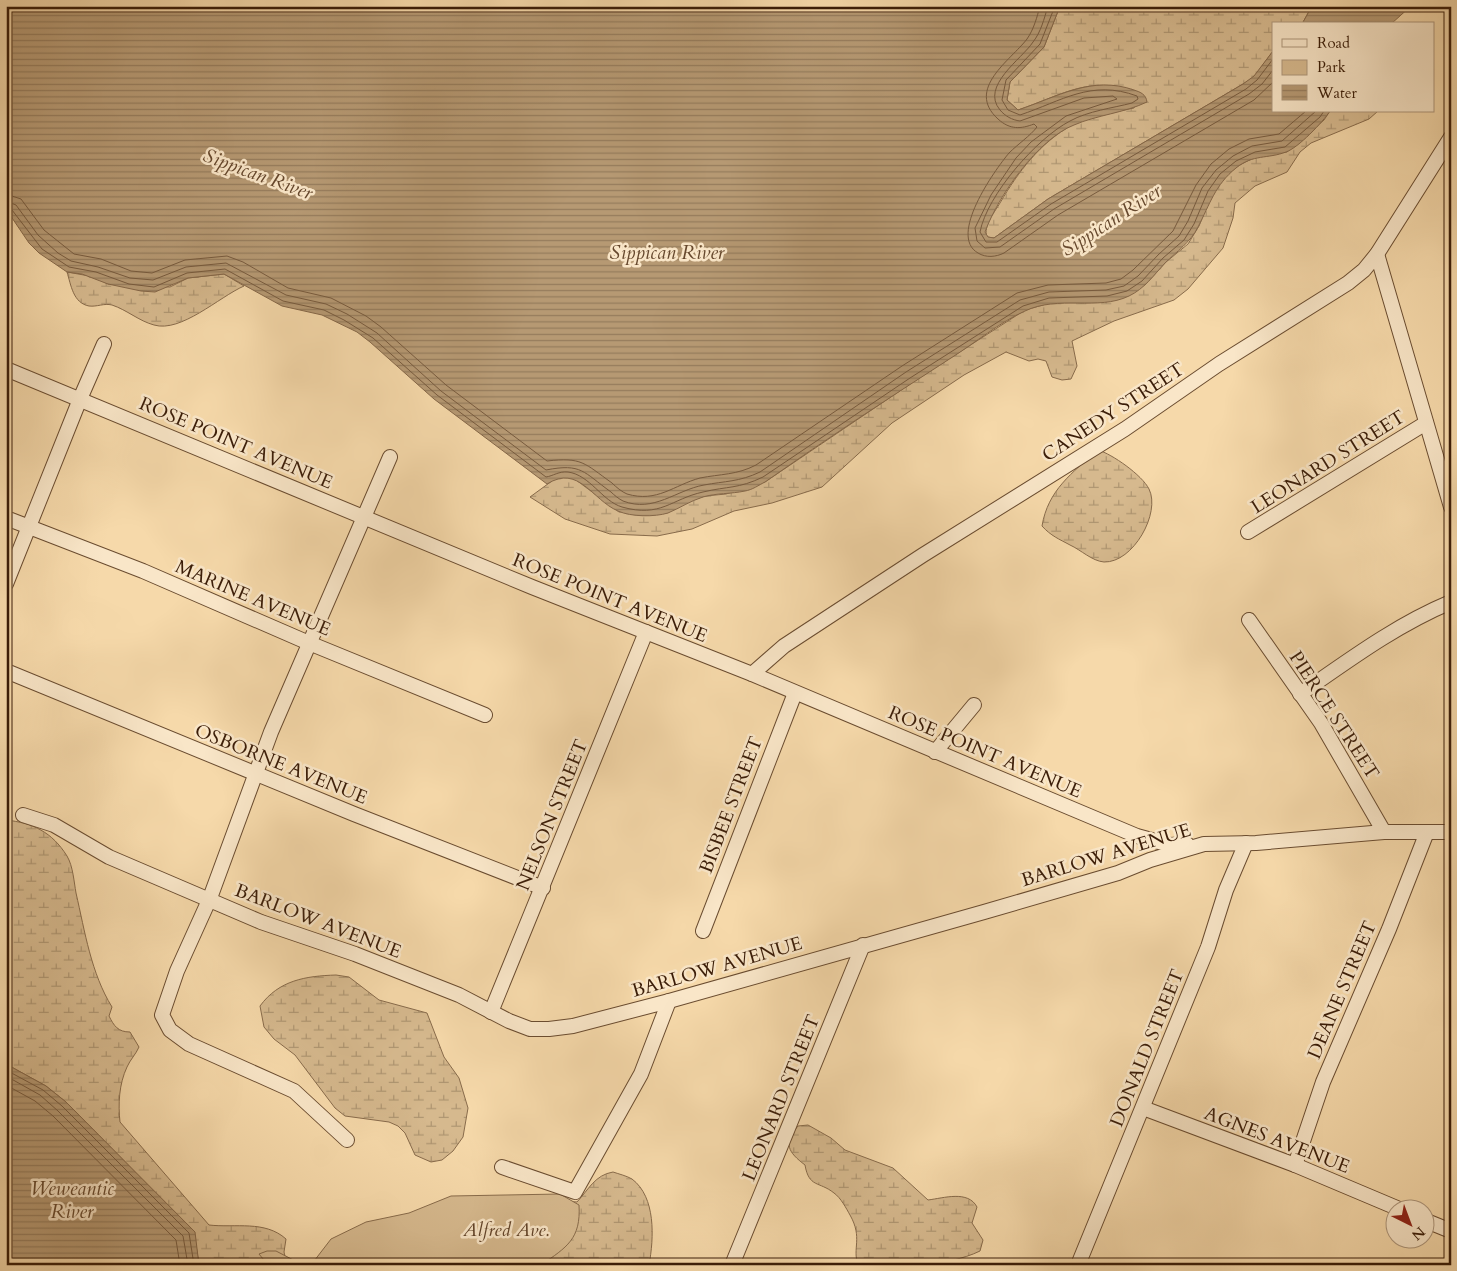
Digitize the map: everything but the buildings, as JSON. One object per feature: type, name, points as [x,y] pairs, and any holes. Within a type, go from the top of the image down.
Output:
[{"type":"street","name":"CANEDY STREET","points":[[752,674],[784,646],[923,555],[1117,434],[1219,364],[1348,283],[1364,270],[1377,254],[1451,138]]},
{"type":"street","points":[[1377,254],[1451,507]]},
{"type":"street","points":[[6,584],[104,344]]},
{"type":"street","name":"ROSE POINT AVENUE","points":[[6,369],[363,517],[752,674],[1137,836],[1170,845],[1204,844]]},
{"type":"street","name":"LEONARD STREET","points":[[1248,532],[1426,423]]},
{"type":"street","points":[[347,1140],[294,1091],[189,1044],[170,1030],[162,1015],[177,971],[210,898],[255,774],[309,643],[390,457]]},
{"type":"street","name":"MARINE AVENUE","points":[[6,518],[143,571],[309,643],[485,714]]},
{"type":"street","points":[[1300,694],[1374,642],[1451,602]]},
{"type":"street","name":"PIERCE STREET","points":[[1249,620],[1321,723],[1384,832]]},
{"type":"street","name":"NELSON STREET","points":[[491,1012],[646,632]]},
{"type":"street","name":"OSBORNE AVENUE","points":[[6,671],[255,774],[543,888]]},
{"type":"street","name":"BISBEE STREET","points":[[703,931],[795,693]]},
{"type":"street","points":[[935,752],[974,705]]},
{"type":"street","name":"BARLOW AVENUE","points":[[23,815],[54,825],[109,857],[210,898],[261,922],[355,954],[450,992],[530,1029],[573,1026],[669,1001],[1118,873],[1150,860],[1204,844],[1246,843],[1384,832],[1451,832]]},
{"type":"street","name":"DEANE STREET","points":[[1295,1165],[1323,1082],[1389,929],[1427,832]]},
{"type":"street","name":"DONALD STREET","points":[[1078,1265],[1208,947],[1226,890],[1246,843]]},
{"type":"street","name":"LEONARD STREET","points":[[733,1265],[863,945]]},
{"type":"street","points":[[502,1167],[575,1192],[641,1074],[669,1001]]},
{"type":"street","name":"AGNES AVENUE","points":[[1142,1108],[1295,1165],[1384,1203]]},
{"type":"street","points":[[1434,1224],[1451,1231]]},
{"type":"green space","points":[[1060,6],[1312,6],[1303,22],[1272,22],[1272,52],[1254,77],[1048,199],[994,238],[987,237],[986,228],[992,215],[1022,169],[1040,149],[1060,132],[1072,125],[1086,119],[1134,108],[1141,93],[1107,85],[1078,88],[1018,110],[1007,100],[1010,82],[1044,47]]},
{"type":"green space","points":[[1329,112],[1377,112],[1369,119],[1311,143],[1300,152],[1287,172],[1255,186],[1235,203],[1233,218],[1223,248],[1188,289],[1174,300],[1114,321],[1072,341],[1077,366],[1071,379],[1062,380],[1052,377],[1046,361],[1038,359],[1029,361],[1006,352],[964,375],[892,423],[822,487],[772,503],[734,511],[692,529],[657,536],[610,534],[565,519],[530,497],[556,478],[567,477],[576,480],[619,512],[667,513],[687,502],[705,496],[726,494],[765,482],[913,382],[1025,310],[1050,303],[1107,301],[1145,285],[1166,262],[1188,244],[1199,226],[1212,194],[1223,178],[1238,166],[1257,156],[1287,152],[1324,120]]},
{"type":"green space","points":[[67,272],[95,277],[108,284],[170,287],[188,278],[224,274],[244,286],[200,313],[176,324],[165,326],[154,325],[112,305],[89,306],[84,304],[76,297]]},
{"type":"green space","points":[[1098,450],[1118,460],[1140,478],[1149,489],[1152,499],[1148,523],[1134,546],[1115,560],[1104,562],[1091,558],[1055,537],[1042,526],[1050,502],[1062,483]]},
{"type":"green space","points":[[6,820],[16,821],[41,830],[55,841],[69,860],[94,966],[112,1007],[109,1016],[117,1028],[130,1032],[139,1047],[128,1064],[122,1080],[119,1101],[120,1122],[209,1225],[259,1227],[278,1233],[286,1239],[284,1252],[287,1265],[199,1265],[194,1232],[66,1102],[46,1086],[6,1064]]},
{"type":"green space","points":[[336,975],[349,977],[379,1000],[427,1013],[444,1057],[459,1078],[468,1108],[463,1137],[453,1151],[442,1160],[431,1162],[415,1155],[405,1133],[398,1126],[389,1122],[345,1116],[335,1108],[295,1055],[274,1039],[264,1027],[260,1006],[276,990],[304,978]]},
{"type":"green space","points":[[808,1125],[831,1138],[845,1150],[893,1168],[928,1200],[955,1196],[968,1198],[977,1207],[972,1223],[983,1240],[980,1251],[936,1263],[858,1265],[856,1259],[856,1230],[847,1209],[841,1200],[829,1189],[812,1181],[805,1165],[791,1152],[789,1147],[790,1138],[798,1126]]},
{"type":"green space","points":[[613,1172],[632,1179],[645,1196],[649,1207],[652,1231],[649,1265],[380,1265],[563,1201],[577,1202],[597,1179]]},
{"type":"green space","name":"Alfred Ave.","points":[[560,1194],[579,1205],[578,1226],[571,1241],[541,1265],[311,1265],[331,1239],[366,1222],[409,1213],[451,1196]]},
{"type":"green space","points":[[267,1251],[276,1251],[303,1265],[268,1265],[259,1254]]},
{"type":"water","name":"Sippican River","points":[[6,6],[1060,6],[1044,47],[1010,82],[1007,100],[1018,110],[1061,94],[1089,86],[1104,85],[1119,86],[1138,92],[1144,95],[1147,102],[1074,125],[1060,132],[1047,143],[1021,170],[999,202],[985,232],[988,237],[994,238],[1048,199],[1243,84],[1254,76],[1272,52],[1272,112],[1329,112],[1310,134],[1291,150],[1248,161],[1229,174],[1214,195],[1191,238],[1139,290],[1129,296],[1104,302],[1051,304],[1025,311],[997,327],[834,434],[765,482],[750,490],[703,497],[668,513],[650,516],[618,511],[585,486],[568,478],[558,479],[547,484],[434,399],[357,332],[322,315],[282,306],[224,274],[188,278],[155,292],[108,284],[82,274],[67,272],[39,253],[29,243],[6,209]]},
{"type":"water","points":[[1312,6],[1411,6],[1393,22],[1303,22]]},
{"type":"water","name":"Weweantic River","points":[[6,1064],[46,1086],[66,1102],[195,1232],[199,1265],[6,1265]]}]
